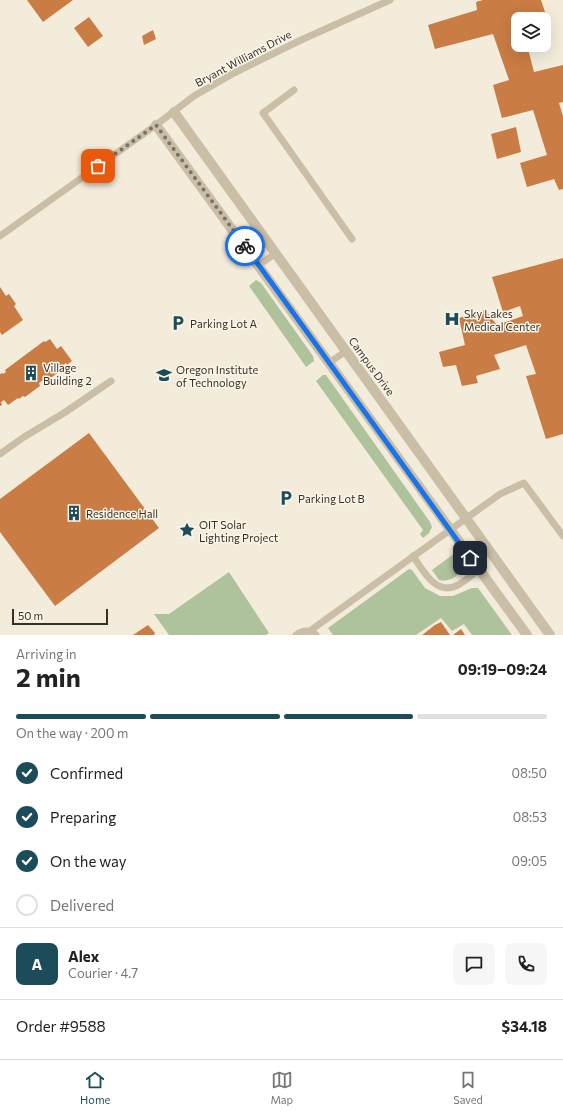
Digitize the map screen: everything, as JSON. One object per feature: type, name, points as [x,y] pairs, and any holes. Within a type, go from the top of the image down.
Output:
[{"type":"street","name":"Campus Drive","points":[[174,112],[550,635]]},
{"type":"street","points":[[156,125],[527,635]]},
{"type":"lane","name":"Bryant Williams Drive","points":[[0,236],[156,125],[194,96],[234,73],[301,40],[390,0]]},
{"type":"lane","points":[[294,90],[263,113],[352,239]]},
{"type":"lane","points":[[258,265],[276,253]]},
{"type":"lane","points":[[329,363],[346,351]]},
{"type":"lane","points":[[0,454],[111,381]]},
{"type":"lane","points":[[296,635],[305,631],[313,633],[318,625],[500,494],[524,483],[563,536]]},
{"type":"lane","points":[[413,556],[433,583],[440,587],[447,588],[456,586],[479,570]]},
{"type":"green space","points":[[256,280],[261,283],[313,356],[314,361],[306,367],[249,286]]},
{"type":"green space","points":[[323,375],[326,375],[430,522],[432,527],[429,533],[423,538],[420,534],[423,530],[316,381]]},
{"type":"green space","points":[[455,553],[463,563],[461,571],[451,579],[443,581],[439,580],[432,570]]},
{"type":"green space","points":[[409,569],[412,570],[425,588],[440,596],[453,596],[472,588],[478,588],[512,635],[472,635],[464,624],[452,631],[441,618],[416,635],[333,635],[328,628]]},
{"type":"green space","points":[[229,572],[269,633],[266,635],[169,635],[154,614],[169,614]]},
{"type":"building","points":[[27,0],[73,0],[43,22]]},
{"type":"building","points":[[483,0],[541,0],[545,12],[511,12],[511,52],[529,52],[534,72],[563,65],[563,102],[559,103],[563,116],[563,189],[559,190],[554,179],[527,187],[520,163],[547,155],[533,110],[502,118],[493,85],[509,80],[493,34],[435,49],[428,25],[477,10],[476,2]]},
{"type":"building","points":[[89,17],[103,36],[88,47],[74,28]]},
{"type":"building","points":[[153,30],[156,39],[144,45],[142,36]]},
{"type":"building","points":[[516,127],[521,152],[497,159],[491,134]]},
{"type":"building","points":[[563,258],[563,434],[546,439],[526,376],[536,374],[526,345],[494,355],[500,369],[476,376],[478,383],[462,386],[456,365],[443,367],[439,352],[465,345],[459,318],[485,310],[497,325],[523,316],[520,306],[503,312],[492,277]]},
{"type":"building","points":[[0,287],[6,296],[9,294],[16,304],[14,306],[23,320],[2,335],[0,332]]},
{"type":"building","name":"Village Building 2","points":[[50,339],[57,349],[61,346],[72,361],[67,365],[66,363],[62,366],[64,368],[48,380],[46,378],[39,383],[40,386],[25,397],[23,396],[19,399],[18,398],[8,405],[4,400],[1,402],[2,405],[0,406],[0,374],[6,372],[5,370],[44,341],[45,342]]},
{"type":"building","name":"Residence Hall","points":[[89,433],[159,528],[55,606],[0,532],[0,499]]},
{"type":"building","points":[[188,523],[192,531],[185,536],[180,529]]},
{"type":"building","points":[[441,622],[450,635],[422,635],[435,625]]},
{"type":"building","points":[[148,625],[155,633],[154,635],[133,635]]},
{"type":"building","points":[[461,629],[465,635],[453,635]]},
{"type":"way so far","points":[[98,166],[156,125],[245,246]]},
{"type":"place","name":"Sky Lakes Medical Center","points":[[452,319]]},
{"type":"place","name":"Parking Lot A","points":[[178,323]]},
{"type":"place","name":"Village Building 2","points":[[31,373]]},
{"type":"place","name":"Oregon Institute of Technology","points":[[164,375]]},
{"type":"place","name":"Parking Lot B","points":[[286,498]]},
{"type":"place","name":"Residence Hall","points":[[74,513]]},
{"type":"place","name":"OIT Solar Lighting Project","points":[[187,530]]},
{"type":"route","points":[[245,246],[470,558]]}]
